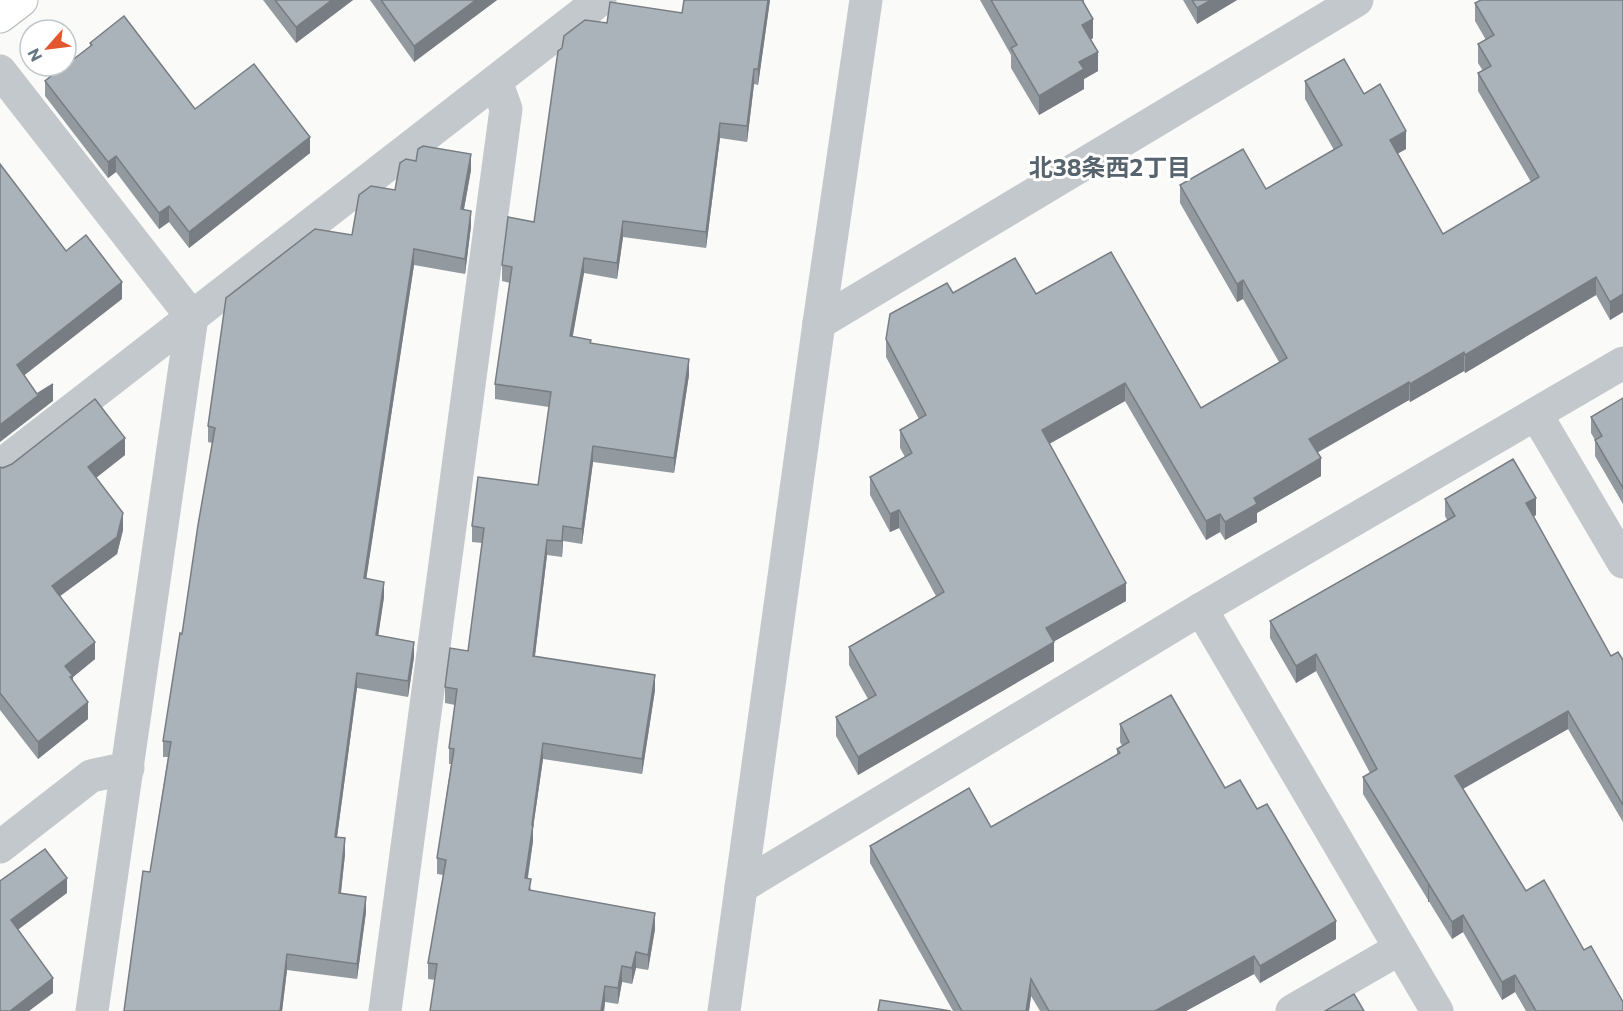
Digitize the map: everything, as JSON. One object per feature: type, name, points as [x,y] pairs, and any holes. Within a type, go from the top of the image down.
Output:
[{"type":"highway","points":[[0,16],[21,0]]},
{"type":"street","points":[[0,466],[600,0]]},
{"type":"street","points":[[724,1011],[866,0]]},
{"type":"street","points":[[819,323],[1357,0]]},
{"type":"street","points":[[0,71],[192,317],[92,1011]]},
{"type":"street","points":[[385,1011],[506,109],[496,81]]},
{"type":"street","points":[[741,887],[1201,609],[1623,363]]},
{"type":"street","points":[[1536,414],[1623,562]]},
{"type":"street","points":[[1201,609],[1437,1011]]},
{"type":"street","points":[[0,847],[91,776],[128,768]]},
{"type":"street","points":[[1292,1011],[1399,949]]},
{"type":"building","points":[[275,0],[332,0],[296,27]]},
{"type":"building","points":[[381,0],[476,0],[414,46]]},
{"type":"building","points":[[684,0],[768,0],[758,69],[754,69],[747,126],[720,123],[706,232],[623,221],[617,263],[584,258],[570,336],[591,340],[590,343],[689,359],[674,458],[593,446],[582,529],[563,526],[562,541],[547,540],[533,656],[655,675],[642,759],[543,743],[525,878],[531,879],[529,890],[655,913],[648,955],[636,952],[632,968],[622,966],[618,988],[605,986],[601,1011],[430,1011],[437,964],[428,963],[446,860],[437,858],[454,749],[449,748],[457,689],[445,687],[450,648],[468,651],[484,528],[472,526],[478,477],[538,485],[551,392],[495,384],[512,267],[502,265],[508,217],[534,222],[558,51],[562,48],[564,36],[585,20],[607,23],[610,2],[682,13]]},
{"type":"building","points":[[991,0],[1082,0],[1093,19],[1082,25],[1098,52],[1079,62],[1084,69],[1039,96],[1011,48],[1017,45]]},
{"type":"building","points":[[1192,0],[1211,0],[1197,8]]},
{"type":"building","points":[[1481,0],[1623,0],[1623,294],[1610,302],[1596,277],[1465,355],[1464,352],[1309,439],[1321,458],[1254,498],[1257,504],[1225,522],[1220,514],[1206,521],[1125,383],[1042,430],[1126,583],[1046,628],[1054,642],[858,757],[836,717],[876,695],[849,647],[944,592],[899,510],[890,514],[870,477],[912,453],[900,430],[926,415],[886,339],[890,314],[947,283],[953,293],[1015,258],[1036,294],[1111,252],[1201,408],[1287,358],[1243,280],[1237,284],[1180,185],[1243,149],[1266,189],[1342,145],[1305,81],[1344,59],[1364,94],[1380,84],[1406,131],[1390,140],[1443,234],[1539,177],[1478,73],[1491,66],[1478,44],[1494,35],[1475,3]]},
{"type":"building","points":[[124,16],[195,109],[254,64],[310,137],[189,232],[169,206],[159,213],[116,156],[108,162],[45,81],[49,78],[78,78],[78,56],[92,45],[90,43]]},
{"type":"building","points":[[423,146],[471,154],[461,209],[471,211],[465,259],[414,249],[364,578],[384,582],[376,635],[414,642],[408,681],[357,673],[335,837],[345,838],[339,893],[366,897],[357,964],[287,954],[280,1011],[124,1011],[143,871],[150,872],[171,742],[163,741],[215,428],[208,426],[226,298],[315,229],[352,235],[359,195],[371,186],[395,190],[400,163],[406,159],[416,161],[418,149]]},
{"type":"building","points":[[0,164],[66,251],[86,235],[122,282],[17,365],[37,394],[53,384],[0,425]]},
{"type":"building","points":[[1623,398],[1623,488],[1595,440],[1602,436],[1591,417]]},
{"type":"building","points":[[95,399],[125,438],[88,467],[123,513],[117,537],[52,586],[95,642],[65,666],[88,702],[38,742],[0,693],[0,467],[12,464]]},
{"type":"building","points":[[1513,459],[1536,498],[1526,503],[1611,656],[1618,652],[1623,660],[1623,805],[1568,711],[1455,776],[1526,891],[1544,880],[1584,950],[1591,946],[1623,1002],[1623,1011],[1536,1011],[1515,975],[1502,982],[1463,915],[1452,922],[1363,777],[1377,769],[1316,654],[1296,666],[1270,621],[1455,516],[1445,499]]},
{"type":"building","points":[[1171,695],[1225,788],[1240,780],[1257,809],[1267,804],[1336,921],[1260,966],[1254,956],[1155,1011],[1049,1011],[1031,979],[1026,1011],[962,1011],[870,846],[969,788],[991,827],[1120,753],[1117,749],[1129,742],[1120,724]]},
{"type":"building","points":[[45,849],[67,878],[11,920],[53,978],[10,1011],[0,1011],[0,881]]},
{"type":"building","points":[[1354,994],[1364,1011],[1325,1011]]},
{"type":"building","points":[[880,1000],[951,1011],[878,1011]]},
{"type":"district","name":"北38条西2丁目","points":[[1110,166]]}]
